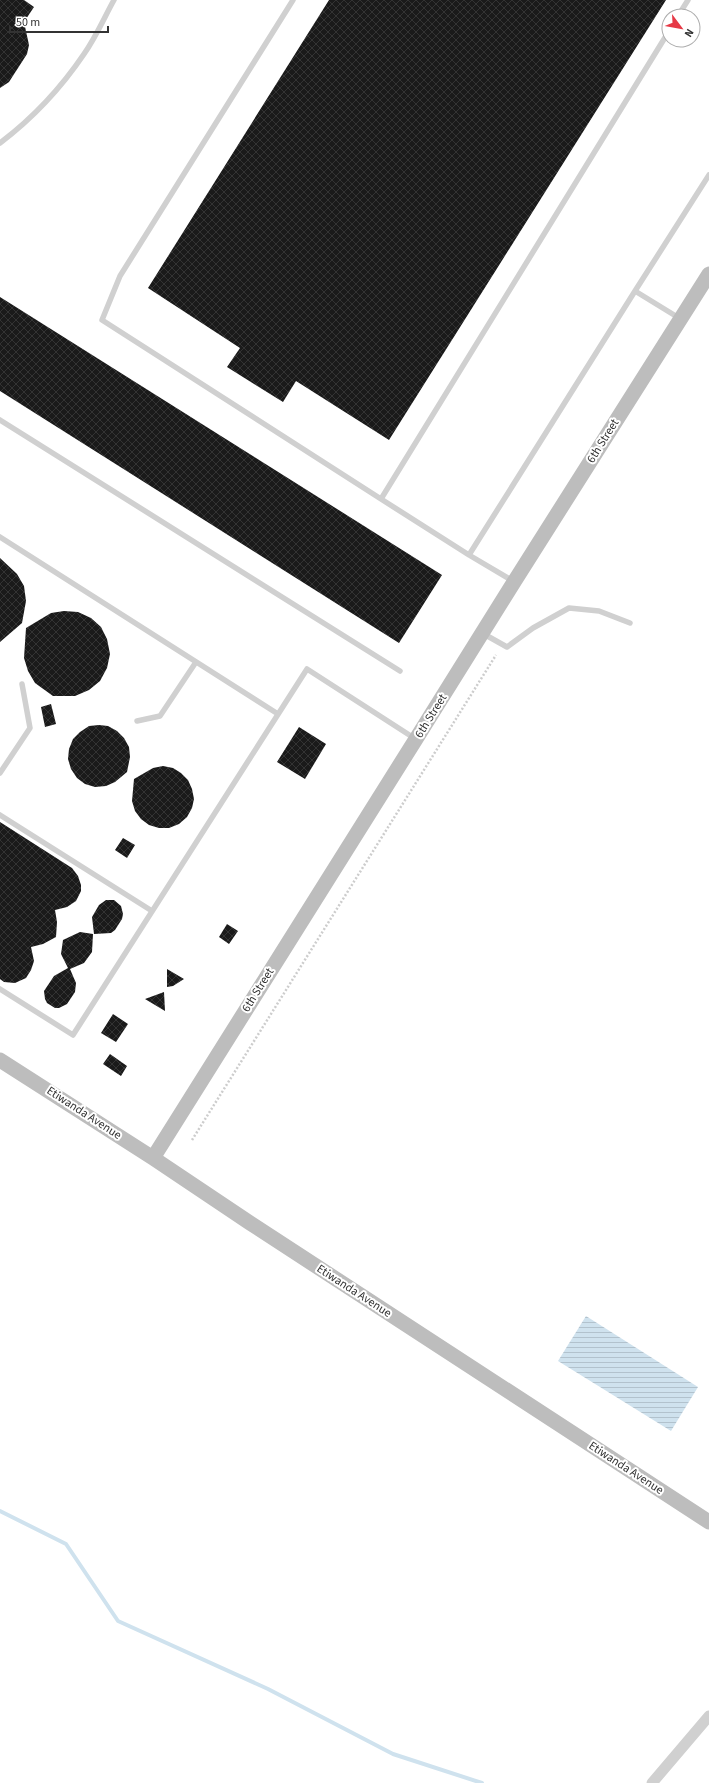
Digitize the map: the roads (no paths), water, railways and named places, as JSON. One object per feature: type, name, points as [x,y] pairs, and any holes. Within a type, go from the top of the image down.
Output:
[{"type":"street","name":"6th Street","points":[[153,1158],[482,632],[709,274]]},
{"type":"street","name":"Etiwanda Avenue","points":[[0,1060],[153,1158],[250,1224],[709,1522]]},
{"type":"street","points":[[652,1783],[709,1716]]},
{"type":"lane","points":[[0,143],[41,108],[65,80],[85,53],[114,0]]},
{"type":"lane","points":[[293,0],[120,276],[102,320],[381,499],[514,582]]},
{"type":"lane","points":[[381,499],[661,44]]},
{"type":"lane","points":[[469,554],[709,175]]},
{"type":"lane","points":[[635,291],[681,319]]},
{"type":"lane","points":[[0,420],[400,671]]},
{"type":"lane","points":[[0,536],[278,714]]},
{"type":"lane","points":[[482,632],[507,647],[533,628],[569,608],[599,611],[630,623]]},
{"type":"lane","points":[[137,721],[160,716],[196,662]]},
{"type":"lane","points":[[0,989],[73,1036],[307,669],[416,739]]},
{"type":"lane","points":[[0,773],[30,728],[22,684]]},
{"type":"lane","points":[[0,816],[152,911]]},
{"type":"water","points":[[586,1316],[698,1387],[671,1431],[558,1361]]},
{"type":"waterway","points":[[0,1511],[66,1544],[118,1621],[268,1689],[393,1754],[482,1783]]}]
